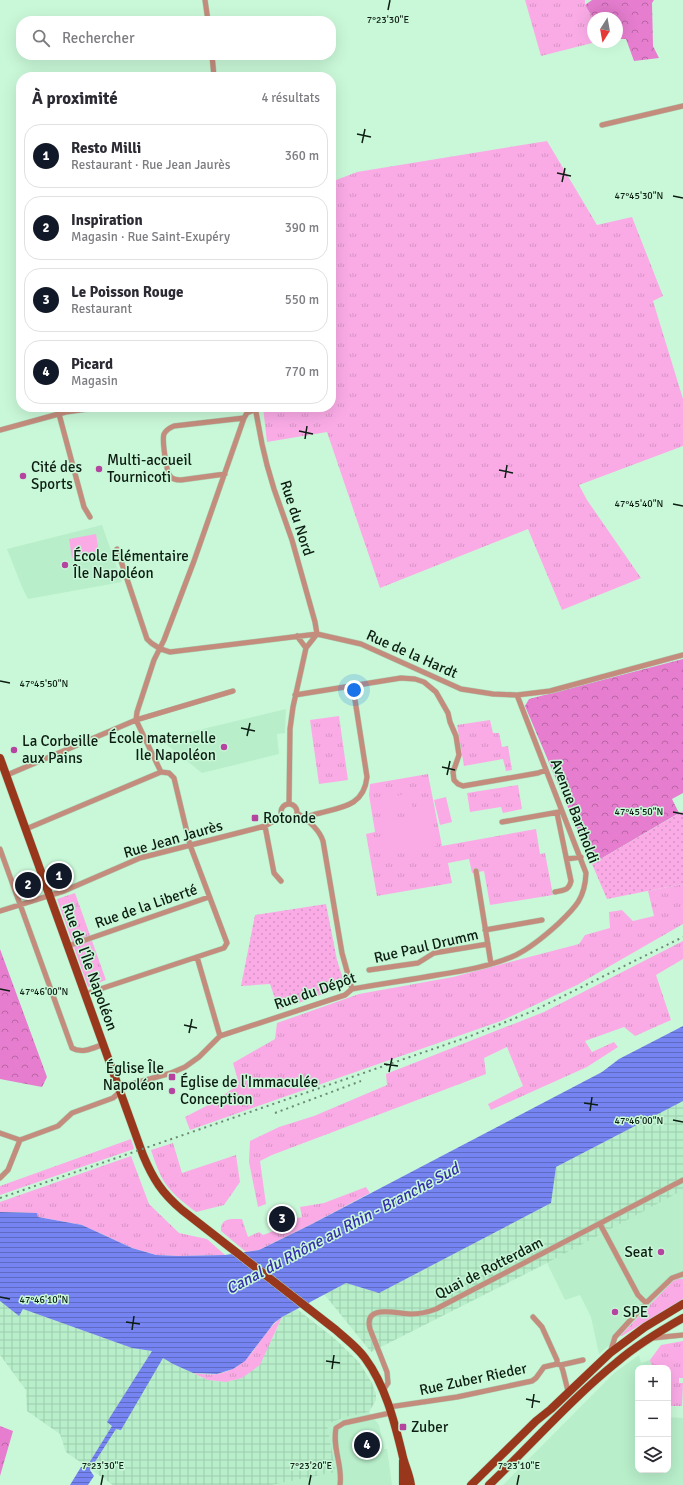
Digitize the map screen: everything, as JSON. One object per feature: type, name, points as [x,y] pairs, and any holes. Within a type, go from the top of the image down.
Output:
[{"type":"main road","name":"Rue de l'Île Napoléon","points":[[0,758],[149,1171],[157,1184],[173,1202],[356,1348],[370,1365],[383,1390],[403,1458]]},
{"type":"main road","points":[[471,1485],[536,1421],[610,1353],[645,1327],[683,1304]]},
{"type":"main road","points":[[489,1485],[589,1387],[617,1362],[650,1338],[683,1318]]},
{"type":"main road","points":[[403,1458],[403,1485]]},
{"type":"main road","points":[[403,1458],[409,1473],[411,1485]]},
{"type":"street","points":[[205,0],[207,16]]},
{"type":"street","points":[[212,60],[214,72]]},
{"type":"street","points":[[602,125],[683,106]]},
{"type":"street","points":[[0,430],[71,412]]},
{"type":"street","points":[[161,772],[136,720],[137,712],[194,561],[244,418],[249,412]]},
{"type":"street","name":"Rue du Nord","points":[[257,412],[267,465],[292,540],[317,634]]},
{"type":"street","points":[[59,414],[84,507],[90,517]]},
{"type":"street","points":[[225,474],[181,480],[174,479],[168,472],[163,436],[167,430],[174,426],[244,418]]},
{"type":"street","points":[[116,549],[147,639],[160,648]]},
{"type":"street","points":[[289,804],[290,729],[295,695],[306,648],[317,634]]},
{"type":"street","name":"Rue de la Hardt","points":[[160,648],[170,652],[317,634],[361,644],[461,689],[493,694],[518,695],[550,690],[683,655]]},
{"type":"street","points":[[297,636],[306,648]]},
{"type":"street","points":[[295,695],[354,687],[401,678],[420,680],[434,688],[440,696],[448,713],[456,736],[459,755],[452,772],[454,780],[458,784],[463,786],[538,773],[546,770]]},
{"type":"street","points":[[305,818],[351,804],[360,796],[366,787],[367,776],[354,687]]},
{"type":"street","points":[[6,775],[136,720],[233,691]]},
{"type":"street","name":"Avenue Bartholdi","points":[[491,964],[518,954],[550,932],[569,914],[580,900],[585,887],[586,872],[560,812],[518,695]]},
{"type":"street","points":[[26,829],[161,772],[169,773],[174,778],[190,845],[227,943],[224,948],[85,994]]},
{"type":"street","points":[[289,804],[296,807],[297,813],[291,820],[285,819],[282,816],[281,811],[282,808],[289,804]]},
{"type":"street","points":[[502,822],[560,812],[570,876],[570,886],[567,889],[554,892]]},
{"type":"street","points":[[297,813],[305,818],[316,830],[323,841],[342,953],[352,989]]},
{"type":"street","name":"Rue Jean Jaurès","points":[[0,911],[49,896],[140,858],[265,826],[282,816]]},
{"type":"street","points":[[265,826],[274,873],[280,881]]},
{"type":"street","points":[[0,849],[72,1048],[76,1051],[82,1051],[104,1044]]},
{"type":"street","points":[[567,859],[580,857]]},
{"type":"street","points":[[476,871],[491,964]]},
{"type":"street","name":"Rue de la Liberté","points":[[68,946],[209,897]]},
{"type":"street","points":[[485,930],[542,920]]},
{"type":"street","name":"Rue Paul Drumm","points":[[369,970],[418,963],[434,953],[488,944]]},
{"type":"street","points":[[0,1133],[20,1140],[58,1126],[72,1113],[113,1098],[128,1085],[171,1073],[184,1067],[199,1057],[220,1036],[197,957]]},
{"type":"street","name":"Rue du Dépôt","points":[[220,1036],[345,995],[352,989],[461,971],[491,964]]},
{"type":"street","points":[[0,1178],[8,1170],[20,1140]]},
{"type":"street","name":"Quai de Rotterdam","points":[[383,1390],[388,1383],[387,1372],[368,1322],[371,1315],[375,1312],[416,1314],[436,1309],[683,1180]]},
{"type":"street","points":[[600,1224],[638,1295],[646,1303]]},
{"type":"street","points":[[610,1353],[615,1338],[646,1303],[672,1278],[683,1274]]},
{"type":"street","points":[[533,1317],[544,1331],[557,1360],[568,1391]]},
{"type":"street","points":[[650,1338],[683,1335]]},
{"type":"street","name":"Rue Zuber Rieder","points":[[340,1485],[341,1475],[334,1439],[336,1428],[344,1423],[390,1410],[532,1381],[544,1367],[583,1360]]},
{"type":"shaded area","name":"École Elémentaire Île Napoléon","points":[[102,525],[122,582],[28,599],[7,549]]},
{"type":"shaded area","name":"École maternelle Ile Napoléon","points":[[286,709],[285,733],[277,734],[279,754],[202,773],[161,740],[161,739]]},
{"type":"shaded area","points":[[683,1100],[683,1190],[547,1263],[371,1352],[324,1294],[346,1283],[376,1292],[556,1167]]},
{"type":"shaded area","points":[[683,1189],[683,1279],[673,1281],[620,1336],[599,1354],[591,1317],[580,1295],[565,1300],[547,1263]]},
{"type":"shaded area","points":[[0,1301],[18,1315],[23,1309],[132,1348],[152,1351],[173,1364],[208,1380],[226,1382],[242,1378],[273,1338],[282,1317],[297,1309],[335,1339],[359,1362],[372,1383],[376,1394],[376,1400],[369,1412],[346,1417],[327,1424],[336,1472],[272,1485],[113,1485],[66,1452],[60,1434],[27,1411],[26,1390],[0,1355]]},
{"type":"shaded area","points":[[639,1355],[641,1363],[650,1360],[651,1365],[635,1365],[635,1473],[671,1473],[671,1417],[683,1418],[683,1485],[503,1485],[614,1373]]},
{"type":"shaded area","points":[[369,1412],[379,1425],[384,1449],[387,1449],[392,1485],[272,1485],[336,1472],[327,1424],[346,1417]]},
{"type":"green space","points":[[525,0],[585,0],[585,5],[589,12],[587,12],[587,44],[541,56]]},
{"type":"green space","points":[[592,0],[654,0],[652,3],[653,46],[659,58],[634,61],[626,39],[623,39],[623,12],[589,12],[585,5]]},
{"type":"green space","points":[[547,141],[597,225],[632,217],[663,296],[653,301],[683,399],[683,446],[579,485],[587,500],[641,578],[562,610],[528,529],[380,588],[327,432],[267,442],[264,412],[336,412],[336,180],[357,172]]},
{"type":"green space","points":[[96,534],[99,553],[72,558],[69,539]]},
{"type":"green space","points":[[683,659],[683,793],[672,799],[679,813],[592,864],[525,706],[529,699]]},
{"type":"green space","points":[[339,716],[348,780],[319,784],[310,720]]},
{"type":"green space","points":[[490,720],[493,733],[499,733],[502,747],[508,746],[512,770],[506,771],[503,759],[464,766],[457,725]]},
{"type":"green space","points":[[428,774],[442,846],[536,829],[540,854],[545,853],[553,895],[490,905],[484,871],[472,873],[469,859],[448,863],[452,883],[377,896],[366,834],[375,832],[369,795],[370,784]]},
{"type":"green space","points":[[518,785],[522,809],[503,813],[501,807],[470,812],[467,793]]},
{"type":"green space","points":[[409,793],[413,809],[387,814],[383,799]]},
{"type":"green space","points":[[446,797],[452,822],[440,825],[434,800]]},
{"type":"green space","points":[[683,811],[683,884],[607,899],[592,864]]},
{"type":"green space","points":[[431,812],[437,846],[387,855],[381,821]]},
{"type":"green space","points":[[683,884],[683,924],[577,985],[501,1021],[190,1130],[185,1117],[214,1102],[239,1084],[233,1063],[275,1039],[277,1023],[359,994],[453,977],[579,944],[585,935],[610,928],[609,912],[622,910],[633,921],[654,916],[648,891]]},
{"type":"green space","points":[[75,893],[106,980],[88,987],[57,899]]},
{"type":"green space","points":[[326,904],[337,960],[343,979],[337,989],[279,1010],[270,984],[241,986],[255,915]]},
{"type":"green space","points":[[683,941],[683,959],[656,975],[671,1020],[635,1036],[624,1027],[585,1041],[592,1052],[614,1042],[618,1047],[587,1067],[491,1110],[488,1104],[523,1086],[507,1047],[484,1058],[486,1074],[272,1155],[260,1161],[266,1204],[258,1207],[249,1162],[250,1141],[279,1127],[314,1116],[387,1085],[386,1074],[544,1012]]},
{"type":"green space","points":[[0,949],[47,1077],[42,1087],[0,1079]]},
{"type":"green space","points":[[131,1139],[134,1149],[0,1195],[0,1186]]},
{"type":"green space","points":[[173,1143],[182,1173],[236,1155],[240,1182],[224,1205],[196,1212],[176,1196],[168,1187],[160,1173],[151,1150]]},
{"type":"green space","points":[[131,1156],[149,1204],[179,1233],[207,1239],[225,1255],[156,1255],[132,1248],[82,1225],[38,1217],[37,1213],[0,1212],[0,1202]]},
{"type":"green space","points":[[366,1187],[370,1193],[259,1250],[246,1252],[221,1231],[222,1223],[225,1221],[231,1219],[242,1219],[248,1237],[259,1232],[263,1235],[292,1224],[293,1219],[302,1217],[300,1207],[324,1203]]},
{"type":"green space","points":[[683,1279],[683,1299],[620,1336],[673,1281]]},
{"type":"green space","points":[[282,1317],[260,1365],[242,1378],[226,1382],[208,1380],[193,1373],[218,1374],[240,1365],[254,1350],[273,1325]]},
{"type":"green space","points":[[683,1341],[683,1378],[679,1378],[679,1383],[683,1383],[682,1406],[671,1406],[671,1365],[651,1365],[650,1360],[661,1345]]},
{"type":"green space","points":[[0,1426],[13,1431],[0,1476]]},
{"type":"water","name":"Canal du Rhône au Rhin - Branche Sud","points":[[683,1026],[683,1101],[556,1167],[551,1203],[379,1293],[346,1283],[282,1317],[274,1323],[245,1361],[233,1369],[217,1374],[193,1373],[163,1358],[121,1430],[116,1429],[91,1468],[90,1470],[94,1476],[88,1485],[70,1485],[81,1467],[86,1468],[112,1426],[107,1422],[152,1351],[132,1348],[23,1309],[19,1316],[0,1301],[0,1212],[37,1213],[38,1217],[82,1225],[132,1248],[156,1255],[225,1255],[259,1250],[310,1225],[602,1072],[619,1059]]},
{"type":"railway","points":[[0,1198],[468,1037],[533,1011],[683,937]]},
{"type":"railway","points":[[275,1113],[361,1081]]},
{"type":"place","name":"Multi-accueil Tournicoti","points":[[99,469]]},
{"type":"place","name":"Cité des Sports","points":[[23,476]]},
{"type":"place","name":"École Elémentaire Île Napoléon","points":[[65,565]]},
{"type":"place","name":"École maternelle Ile Napoléon","points":[[224,747]]},
{"type":"place","name":"La Corbeille aux Pains","points":[[14,750]]},
{"type":"place","name":"Rotonde","points":[[255,818]]},
{"type":"place","name":"Resto Milli","points":[[59,876]]},
{"type":"place","name":"Inspiration","points":[[28,885]]},
{"type":"place","name":"Église Île Napoléon","points":[[172,1077]]},
{"type":"place","name":"Église de l'Immaculée Conception","points":[[172,1091]]},
{"type":"place","name":"Le Poisson Rouge","points":[[282,1219]]},
{"type":"place","name":"Seat","points":[[661,1252]]},
{"type":"place","name":"SPE","points":[[615,1312]]},
{"type":"place","name":"Zuber","points":[[403,1427]]},
{"type":"place","name":"Picard","points":[[367,1445]]}]
